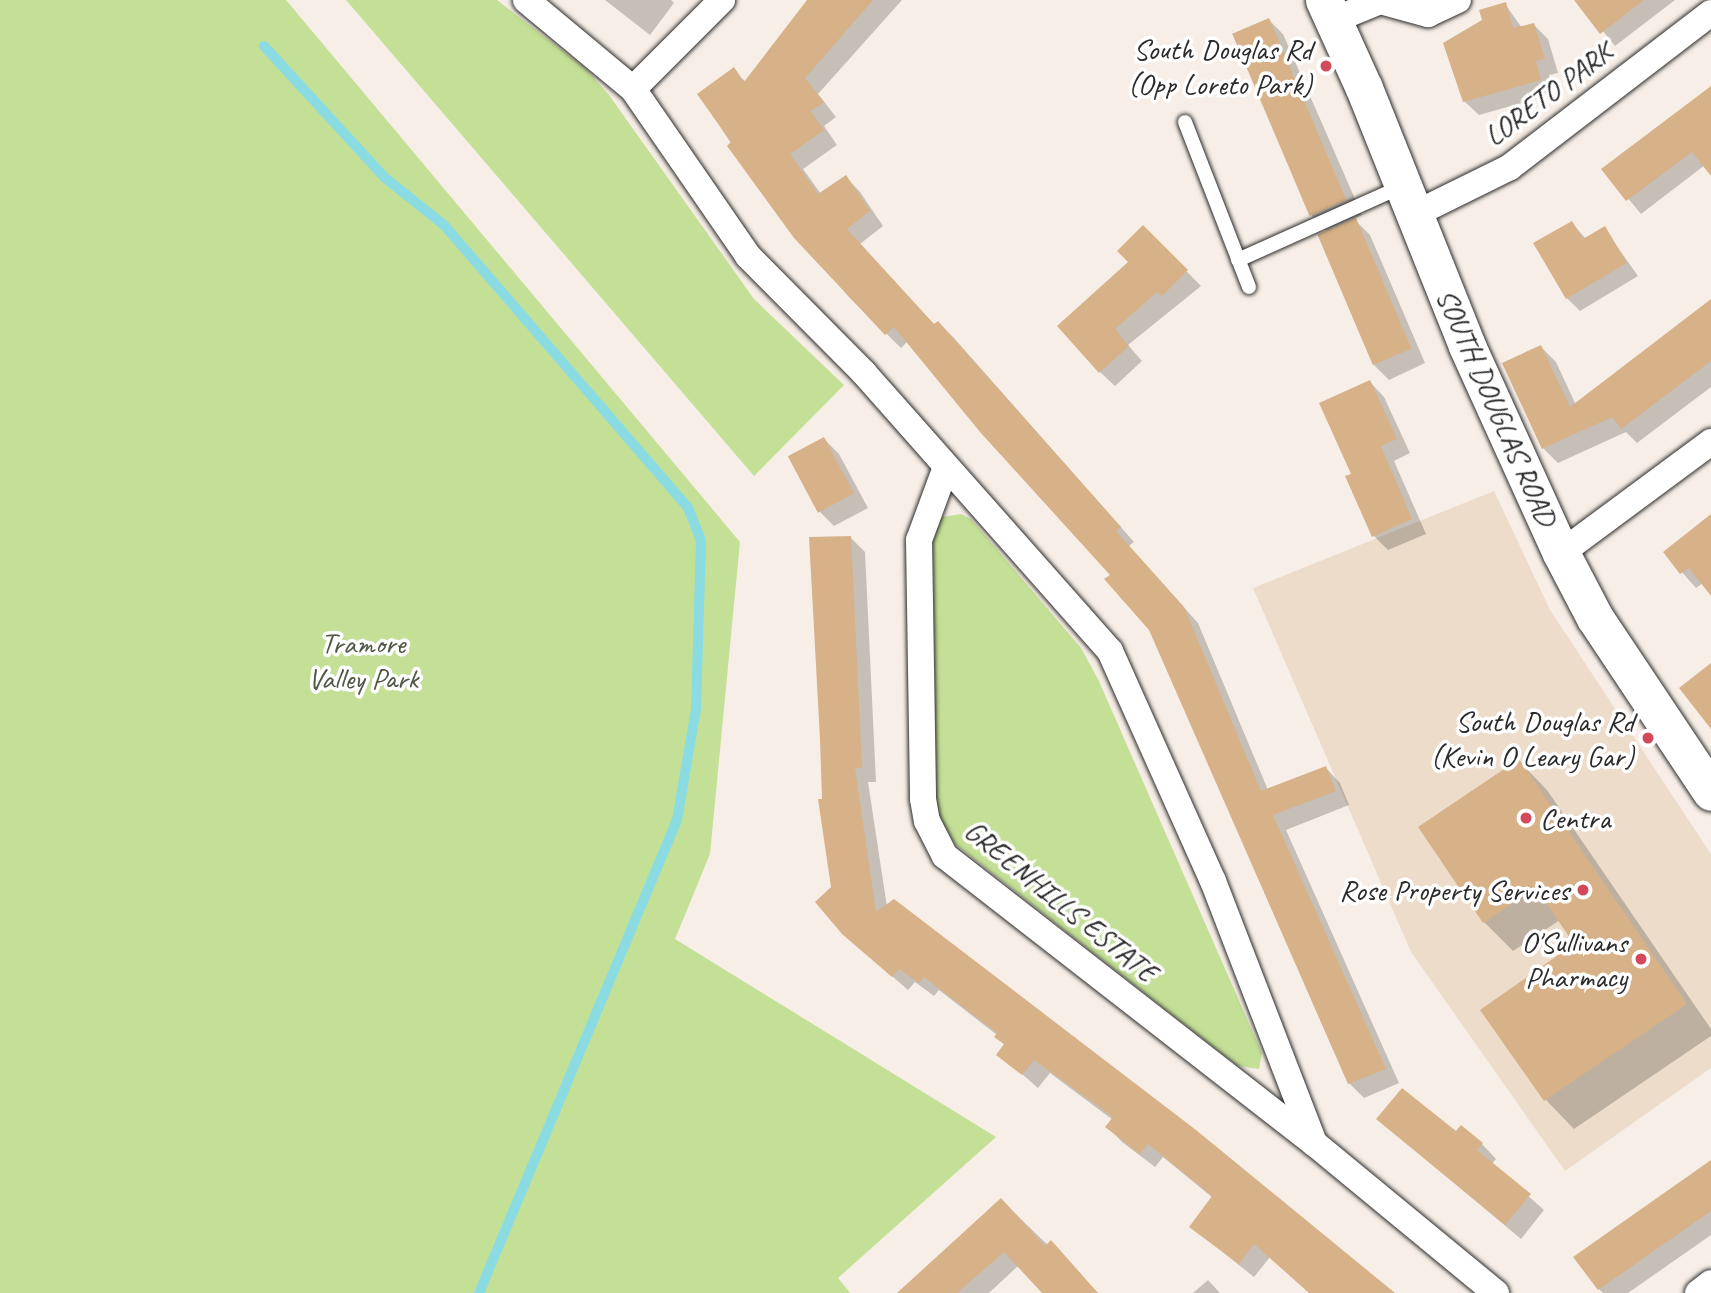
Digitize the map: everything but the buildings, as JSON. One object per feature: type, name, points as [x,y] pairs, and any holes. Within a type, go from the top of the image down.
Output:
[{"type":"main road","name":"SOUTH DOUGLAS ROAD","points":[[1329,10],[1410,200],[1467,346],[1561,553],[1595,618],[1711,792]]},
{"type":"street","name":"GREENHILLS ESTATE","points":[[526,0],[632,89],[748,256],[864,373],[1110,651],[1213,881],[1314,1143]]},
{"type":"street","points":[[632,89],[722,0]]},
{"type":"street","points":[[1329,10],[1380,1],[1428,14],[1458,0]]},
{"type":"street","name":"LORETO PARK","points":[[1410,200],[1510,167],[1711,13]]},
{"type":"street","points":[[1561,553],[1711,442]]},
{"type":"street","name":"GREENHILLS ESTATE","points":[[946,467],[919,540],[923,799],[935,839],[945,856],[1314,1143],[1496,1293]]},
{"type":"street","points":[[1698,1293],[1711,1283]]},
{"type":"lane","points":[[1185,122],[1249,287]]},
{"type":"lane","points":[[1238,260],[1410,200]]},
{"type":"shaded area","points":[[1494,491],[1550,610],[1711,854],[1711,1068],[1565,1171],[1411,952],[1253,588]]},
{"type":"green space","name":"Tramore Valley Park","points":[[0,0],[286,0],[740,542],[710,854],[675,939],[996,1137],[838,1278],[850,1293],[0,1293]]},
{"type":"green space","points":[[346,0],[497,0],[586,69],[609,95],[754,299],[844,385],[754,476]]},
{"type":"green space","points":[[961,514],[971,519],[1081,648],[1098,679],[1262,1053],[1259,1069],[1238,1066],[1212,1046],[955,844],[943,825],[936,804],[933,534],[942,517]]},
{"type":"waterway","points":[[264,46],[384,177],[444,225],[688,508],[701,541],[696,709],[677,820],[479,1293]]},
{"type":"place","name":"South Douglas Rd (Opp Loreto Park)","points":[[1326,66]]},
{"type":"place","name":"South Douglas Rd (Kevin O Leary Gar)","points":[[1648,738]]},
{"type":"place","name":"Centra","points":[[1526,818]]},
{"type":"place","name":"Rose Property Services","points":[[1583,890]]},
{"type":"place","name":"O'Sullivans Pharmacy","points":[[1641,959]]}]
